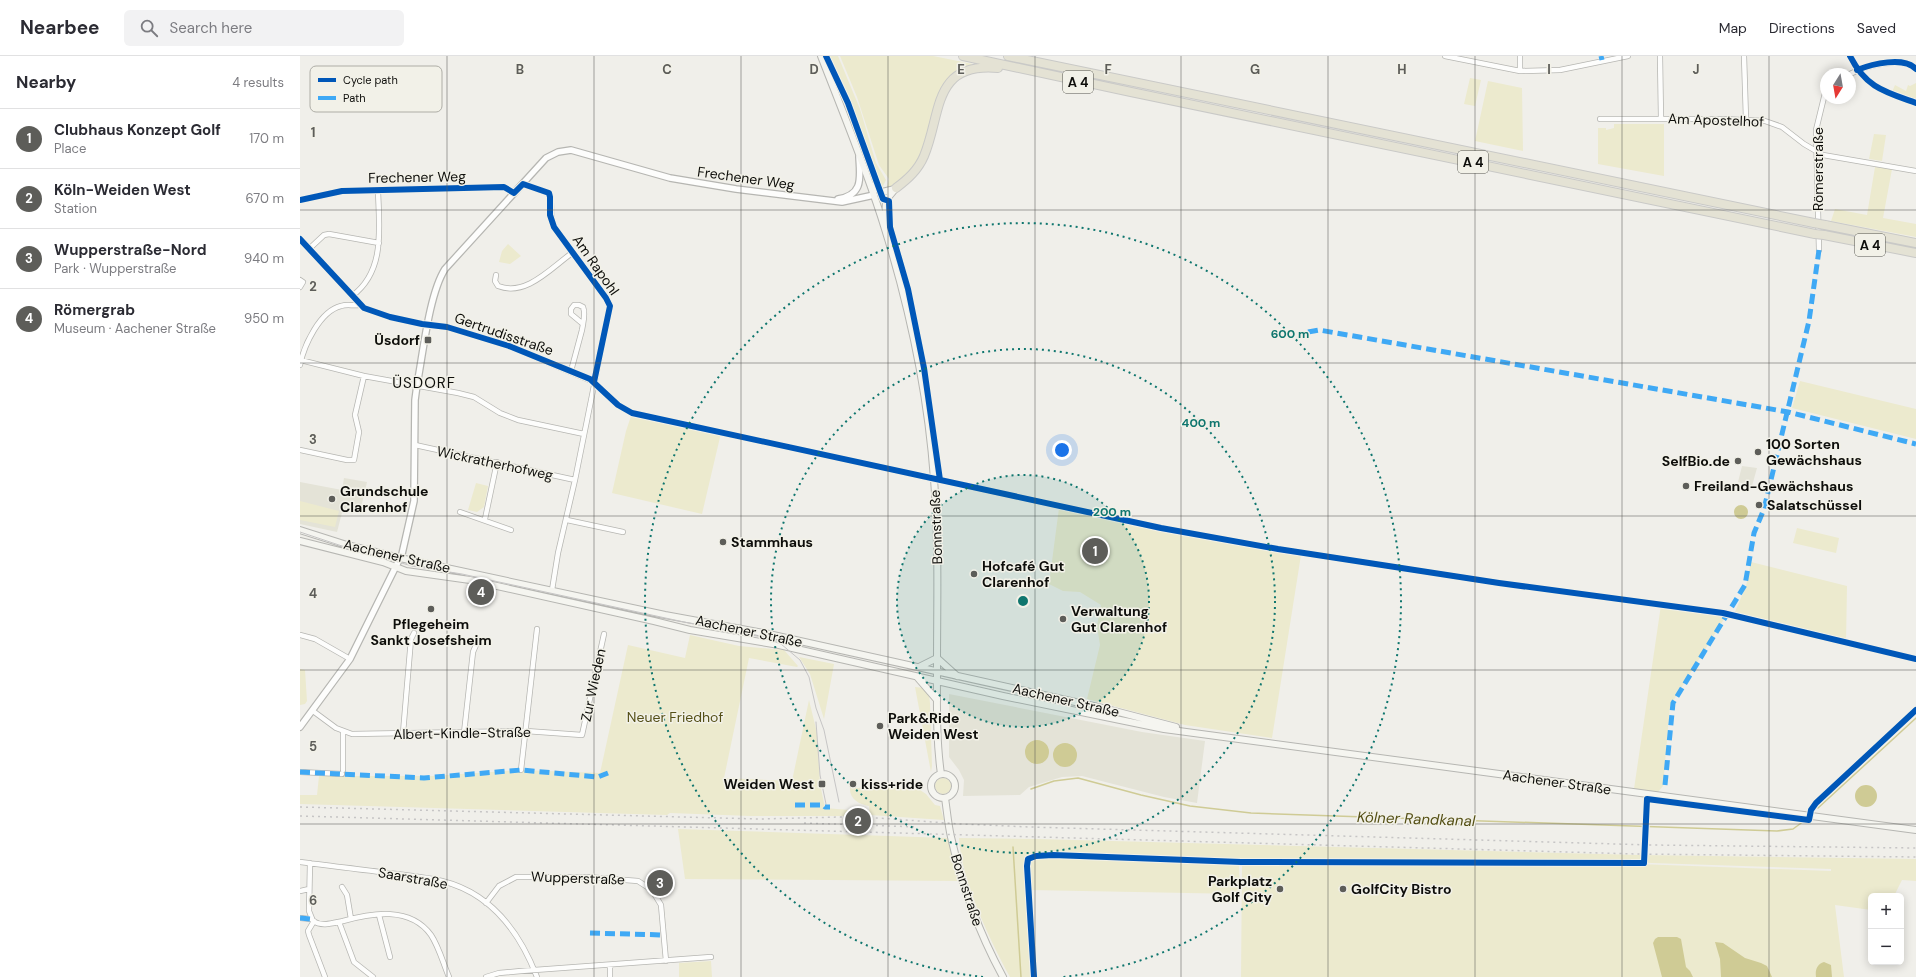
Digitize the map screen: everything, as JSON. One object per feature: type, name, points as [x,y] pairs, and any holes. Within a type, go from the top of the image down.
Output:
[{"type":"highway","name":"A 4","points":[[963,56],[1026,71],[1814,234],[1916,253]]},
{"type":"highway","name":"A 4","points":[[1008,56],[1243,106],[1916,243]]},
{"type":"highway","points":[[1024,56],[1040,62]]},
{"type":"highway","points":[[896,188],[912,174],[921,162],[927,146],[941,94],[955,77],[968,70],[979,67],[1026,71]]},
{"type":"main road","name":"Bonnstraße","points":[[821,56],[885,228],[902,290],[916,351],[928,422],[937,527],[937,700],[941,774]]},
{"type":"main road","points":[[869,183],[875,189],[882,192],[896,188]]},
{"type":"main road","points":[[885,228],[886,200],[896,188]]},
{"type":"main road","name":"Aachener Straße","points":[[300,530],[347,545],[400,558],[919,667],[1107,709],[1199,732]]},
{"type":"main road","name":"Aachener Straße","points":[[300,541],[418,573],[446,575],[470,580],[540,597],[654,621],[669,626],[778,645],[937,682],[1130,723],[1916,830]]},
{"type":"main road","points":[[540,597],[550,594],[552,590]]},
{"type":"main road","points":[[552,590],[556,600]]},
{"type":"main road","points":[[669,626],[683,624],[684,620],[681,617]]},
{"type":"main road","points":[[919,667],[937,658],[957,676]]},
{"type":"main road","points":[[917,677],[937,700]]},
{"type":"main road","points":[[941,774],[950,776],[955,784],[952,794],[945,798],[936,796],[932,789],[932,781],[941,774]]},
{"type":"main road","name":"Bonnstraße","points":[[945,798],[950,834],[963,882],[976,918],[1003,977]]},
{"type":"street","points":[[1445,56],[1520,71],[1560,70],[1602,58],[1628,56]]},
{"type":"street","points":[[1520,56],[1520,71]]},
{"type":"street","points":[[1660,56],[1661,119]]},
{"type":"street","points":[[1744,56],[1746,119]]},
{"type":"street","points":[[1850,56],[1857,70],[1877,88],[1916,103]]},
{"type":"street","points":[[1857,70],[1880,64],[1916,63]]},
{"type":"street","points":[[1910,64],[1916,69]]},
{"type":"street","name":"Römerstraße","points":[[1819,250],[1816,130],[1822,104]]},
{"type":"street","name":"Am Apostelhof","points":[[1600,119],[1746,119],[1775,123],[1823,155],[1916,171]]},
{"type":"street","name":"Frechener Weg","points":[[300,727],[350,659],[400,558],[412,514],[417,385],[428,324],[440,277],[546,158],[558,152],[571,150],[670,178],[736,190],[827,201],[849,202],[874,195]]},
{"type":"street","name":"Frechener Weg","points":[[827,201],[844,198],[856,191],[860,181],[858,154]]},
{"type":"street","name":"Am Rapohl","points":[[523,184],[549,193],[550,220],[572,253],[606,298],[610,306],[567,520],[558,553],[552,590]]},
{"type":"street","name":"Frechener Weg","points":[[399,189],[504,188],[514,193]]},
{"type":"street","points":[[352,296],[364,285],[372,273],[377,257],[379,243],[378,190]]},
{"type":"street","points":[[309,249],[324,235],[328,234],[379,243]]},
{"type":"street","points":[[300,239],[359,305]]},
{"type":"street","points":[[496,275],[496,284],[498,286],[510,289],[522,288],[572,253]]},
{"type":"street","points":[[300,280],[303,282],[300,287]]},
{"type":"street","points":[[359,305],[339,306],[326,314],[316,326],[300,361],[364,376],[474,397],[500,412],[518,420],[584,434]]},
{"type":"street","name":"Gertrudisstraße","points":[[359,305],[390,317],[447,326],[498,342],[572,371],[594,382]]},
{"type":"street","points":[[572,371],[583,324]]},
{"type":"street","points":[[300,450],[347,460],[354,460],[359,432],[355,416],[364,376]]},
{"type":"street","name":"Wickratherhofweg","points":[[415,445],[575,480]]},
{"type":"street","points":[[485,519],[497,462]]},
{"type":"street","points":[[460,512],[485,519],[511,530]]},
{"type":"street","points":[[567,520],[623,532]]},
{"type":"street","points":[[521,770],[537,629]]},
{"type":"street","points":[[402,734],[411,639],[414,633]]},
{"type":"street","name":"Zur Wieden","points":[[582,735],[604,634]]},
{"type":"street","points":[[300,636],[316,639],[350,659]]},
{"type":"street","points":[[464,733],[473,652],[476,645]]},
{"type":"street","name":"Albert-Kindle-Straße","points":[[312,711],[342,732],[352,734],[526,731],[582,735]]},
{"type":"street","points":[[300,772],[343,772],[342,732]]},
{"type":"street","name":"Saarstraße","points":[[300,862],[443,881],[459,887],[486,903],[505,920],[520,940],[537,977]]},
{"type":"street","points":[[310,864],[309,911],[313,920],[308,931],[324,977]]},
{"type":"street","name":"Wupperstraße","points":[[486,903],[499,886],[516,877],[595,877],[638,881],[652,890],[661,905],[666,961]]},
{"type":"street","points":[[342,887],[347,895],[351,919]]},
{"type":"street","points":[[300,890],[309,889]]},
{"type":"street","points":[[379,914],[390,957]]},
{"type":"street","points":[[300,918],[313,920],[325,925],[379,914],[405,916],[425,928],[436,943],[449,977]]},
{"type":"street","points":[[339,922],[354,962],[373,977]]},
{"type":"street","points":[[486,977],[499,973],[711,957]]},
{"type":"street","points":[[610,965],[610,977]]},
{"type":"shaded area","points":[[1742,466],[1757,468],[1752,486],[1738,482]]},
{"type":"shaded area","name":"Grundschule Clarenhof","points":[[344,478],[367,482],[360,512],[343,509],[337,532],[300,524],[300,482],[342,490]]},
{"type":"shaded area","points":[[1738,505],[1744,505],[1748,509],[1748,515],[1744,519],[1738,519],[1734,515],[1734,509]]},
{"type":"shaded area","points":[[949,694],[1142,732],[1205,741],[1197,803],[1164,797],[1082,776],[1062,777],[1029,787],[1020,795],[963,796],[964,780],[959,770],[949,757]]},
{"type":"shaded area","points":[[1037,740],[1045,744],[1049,752],[1045,760],[1037,764],[1029,760],[1025,752],[1029,744]]},
{"type":"shaded area","points":[[1065,743],[1073,747],[1077,755],[1073,763],[1065,767],[1057,763],[1053,755],[1057,747]]},
{"type":"shaded area","points":[[1866,785],[1874,788],[1877,796],[1874,804],[1866,807],[1858,804],[1855,796],[1858,788]]},
{"type":"shaded area","points":[[1658,937],[1677,937],[1681,939],[1686,967],[1693,977],[1662,977],[1653,943]]},
{"type":"shaded area","points":[[1715,942],[1723,943],[1745,958],[1767,966],[1772,977],[1721,977],[1720,959]]},
{"type":"shaded area","points":[[1824,962],[1831,965],[1832,977],[1816,977],[1817,968]]},
{"type":"green space","points":[[827,56],[838,56],[860,109],[876,163],[886,180],[881,190],[843,87]]},
{"type":"green space","points":[[840,56],[933,56],[978,65],[940,93],[926,144],[917,165],[895,186],[886,190],[889,179],[879,165],[857,97]]},
{"type":"green space","points":[[1470,78],[1481,80],[1475,106],[1464,104]]},
{"type":"green space","points":[[1488,81],[1522,88],[1523,151],[1475,141]]},
{"type":"green space","points":[[1916,83],[1916,99],[1894,91],[1892,92],[1895,85],[1906,91],[1908,85],[1910,86]]},
{"type":"green space","points":[[1614,124],[1664,124],[1664,176],[1598,164],[1598,128],[1606,128],[1606,130],[1614,128]]},
{"type":"green space","points":[[1874,134],[1886,135],[1882,161],[1869,159]]},
{"type":"green space","points":[[1875,167],[1892,169],[1883,218],[1916,224],[1916,237],[1831,221],[1835,209],[1867,215]]},
{"type":"green space","points":[[508,244],[521,256],[510,264],[499,262],[502,251]]},
{"type":"green space","points":[[1800,381],[1916,409],[1916,439],[1792,408]]},
{"type":"green space","points":[[632,413],[721,433],[702,514],[612,493],[626,431]]},
{"type":"green space","points":[[476,483],[488,486],[484,507],[477,512],[468,510]]},
{"type":"green space","points":[[300,501],[339,511],[335,527],[300,520]]},
{"type":"green space","points":[[1059,508],[1301,555],[1272,738],[1185,725],[1087,699],[1100,645],[1097,626],[1101,605],[1080,592],[1063,591],[1049,584]]},
{"type":"green space","points":[[1797,528],[1839,538],[1836,553],[1793,543]]},
{"type":"green space","points":[[1751,562],[1847,586],[1846,643],[1734,614],[1746,586]]},
{"type":"green space","points":[[1661,605],[1726,616],[1670,706],[1663,786],[1658,792],[1634,789]]},
{"type":"green space","name":"Neuer Friedhof","points":[[690,635],[739,646],[784,650],[798,666],[749,658],[724,778],[792,781],[809,700],[817,733],[820,784],[825,808],[849,810],[856,816],[750,816],[670,813],[667,815],[300,804],[300,795],[317,795],[319,776],[432,776],[521,770],[600,773],[628,645],[685,658]]},
{"type":"green space","points":[[799,657],[834,664],[824,719],[810,674]]},
{"type":"green space","points":[[300,669],[305,670],[307,701],[305,704],[300,705]]},
{"type":"green space","points":[[915,687],[924,688],[929,694],[931,772]]},
{"type":"green space","points":[[943,778],[950,783],[951,786],[946,793],[943,794],[936,789],[935,786],[940,779]]},
{"type":"green space","points":[[866,786],[920,790],[926,794],[935,805],[940,806],[944,820],[870,815],[869,806],[855,800],[850,791],[850,787],[858,788]]},
{"type":"green space","points":[[678,829],[948,838],[959,881],[685,879]]},
{"type":"green space","points":[[959,838],[1638,855],[1916,859],[1916,881],[1902,880],[1896,893],[1868,893],[1868,910],[1835,905],[1844,977],[1241,977],[1242,863],[1638,864],[1831,871],[1831,869],[1622,862],[1241,860],[1031,855],[1026,856],[1025,863],[1032,977],[1010,977],[994,946],[978,909],[965,872]]},
{"type":"green space","points":[[1040,857],[1236,862],[1239,865],[1240,894],[1030,890],[1028,864],[1030,860]]},
{"type":"green space","points":[[711,961],[712,977],[679,977],[679,963]]},
{"type":"waterway","name":"Kölner Randkanal","points":[[1818,808],[1916,718]]},
{"type":"waterway","name":"Kölner Randkanal","points":[[1031,789],[1054,781],[1078,778],[1141,795],[1190,806],[1251,813],[1777,831],[1793,829],[1804,821]]},
{"type":"waterway","name":"Kölner Randkanal","points":[[1013,847],[1021,977]]},
{"type":"tram line","points":[[300,532],[412,566],[462,574],[684,622],[762,637],[781,644],[800,660],[809,677],[816,708],[824,730],[839,802]]},
{"type":"tram line","points":[[816,722],[820,775],[826,804]]},
{"type":"railway","points":[[300,807],[759,819],[839,817],[878,818],[1030,827],[1651,845],[1916,848]]},
{"type":"railway","points":[[300,816],[1637,854],[1916,857]]},
{"type":"railway","points":[[804,823],[918,827]]},
{"type":"marked path","points":[[1601,56],[1602,60]]},
{"type":"marked path","points":[[1665,785],[1673,703],[1745,585],[1754,533],[1764,509],[1809,321],[1819,250]]},
{"type":"marked path","points":[[1308,332],[1319,330],[1788,412],[1916,444]]},
{"type":"marked path","points":[[300,772],[424,778],[521,770],[598,777],[608,773]]},
{"type":"marked path","points":[[795,805],[823,805],[825,807],[830,807]]},
{"type":"marked path","points":[[300,918],[311,919]]},
{"type":"marked path","points":[[590,933],[664,935]]},
{"type":"cycle path","points":[[826,56],[848,103],[883,199],[889,201],[890,227],[908,289],[924,368],[940,480]]},
{"type":"cycle path","points":[[1850,56],[1856,67],[1870,82],[1877,87],[1895,96],[1916,103]]},
{"type":"cycle path","points":[[1857,70],[1871,65],[1888,62],[1904,63],[1911,65],[1916,69]]},
{"type":"cycle path","points":[[300,200],[342,191],[504,187],[514,193],[523,184],[549,193],[550,215],[554,227],[606,298],[610,306],[594,382]]},
{"type":"cycle path","points":[[300,239],[364,308],[390,317],[422,324],[447,327],[509,346],[590,379],[618,405],[632,413],[1161,528],[1278,549],[1499,583],[1723,613],[1916,659]]},
{"type":"cycle path","points":[[1034,977],[1027,866],[1028,859],[1036,856],[1053,855],[1241,862],[1644,863],[1647,799],[1809,820],[1811,810],[1816,803],[1916,710]]},
{"type":"place","name":"Üsdorf","points":[[428,340]]},
{"type":"place","name":"100 Sorten Gewächshaus","points":[[1758,452]]},
{"type":"place","name":"SelfBio.de","points":[[1738,461]]},
{"type":"place","name":"Freiland-Gewächshaus","points":[[1686,486]]},
{"type":"place","name":"Grundschule Clarenhof","points":[[332,499]]},
{"type":"place","name":"Salatschüssel","points":[[1759,505]]},
{"type":"place","name":"Stammhaus","points":[[723,542]]},
{"type":"place","name":"Clubhaus Konzept Golf","points":[[1095,551]]},
{"type":"place","name":"Hofcafé Gut Clarenhof","points":[[974,574]]},
{"type":"place","name":"Römergrab","points":[[481,592]]},
{"type":"place","name":"Pflegeheim Sankt Josefsheim","points":[[431,609]]},
{"type":"place","name":"Verwaltung Gut Clarenhof","points":[[1063,619]]},
{"type":"place","name":"Park&Ride Weiden West","points":[[880,726]]},
{"type":"place","name":"Weiden West","points":[[822,784]]},
{"type":"place","name":"kiss+ride","points":[[853,784]]},
{"type":"place","name":"Köln-Weiden West","points":[[858,821]]},
{"type":"place","name":"Wupperstraße-Nord","points":[[660,883]]},
{"type":"place","name":"Parkplatz Golf City","points":[[1280,889]]},
{"type":"place","name":"GolfCity Bistro","points":[[1343,889]]},
{"type":"district","name":"ÜSDORF","points":[[424,383]]}]
